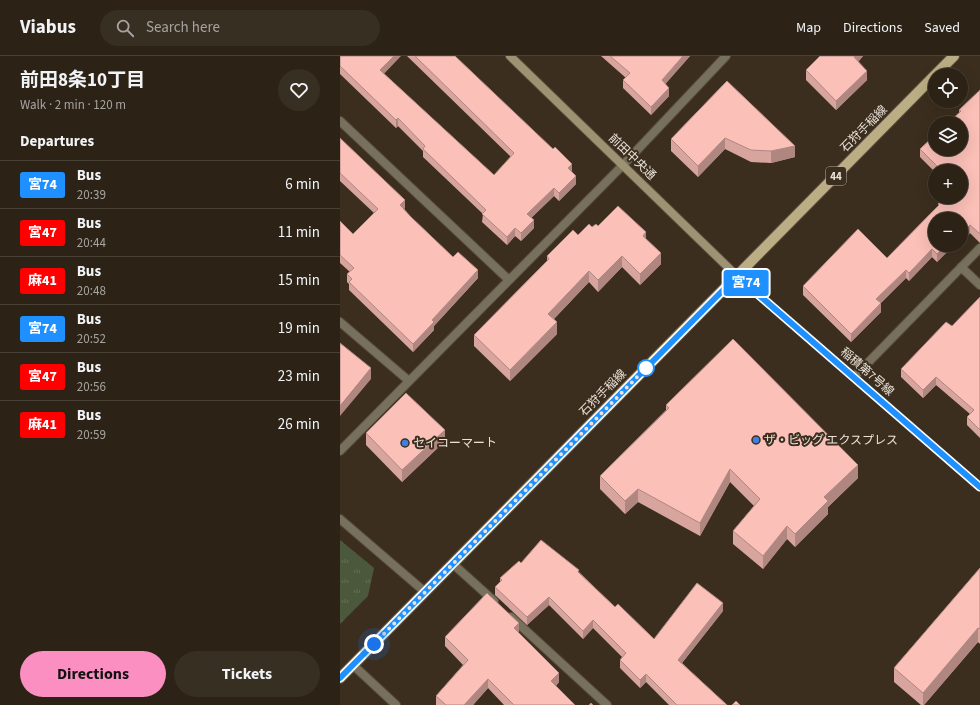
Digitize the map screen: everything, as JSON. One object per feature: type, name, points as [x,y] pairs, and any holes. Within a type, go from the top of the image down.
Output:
[{"type":"main road","name":"石狩手稲線","points":[[942,68],[954,56]]},
{"type":"main road","name":"石狩手稲線","points":[[340,678],[928,82]]},
{"type":"street","name":"前田中央通","points":[[510,56],[737,276]]},
{"type":"street","points":[[340,451],[623,165],[726,56]]},
{"type":"street","points":[[340,121],[509,280]]},
{"type":"street","points":[[854,377],[980,248]]},
{"type":"street","points":[[961,267],[980,285]]},
{"type":"street","name":"稲積第7号線","points":[[737,276],[980,487]]},
{"type":"street","points":[[340,322],[409,381]]},
{"type":"street","points":[[340,519],[425,592]]},
{"type":"street","points":[[453,564],[607,705]]},
{"type":"street","points":[[353,665],[396,705]]},
{"type":"green space","points":[[340,540],[374,568],[368,596],[340,624]]},
{"type":"building","points":[[340,56],[394,56],[380,70],[494,175],[514,153],[415,56],[455,56],[553,149],[555,147],[572,164],[568,168],[576,176],[559,193],[554,188],[527,214],[534,220],[521,233],[515,228],[507,237],[482,214],[486,210],[423,149],[425,146],[398,118],[396,120],[340,66]]},
{"type":"building","points":[[610,56],[683,56],[662,80],[669,88],[651,107],[623,80],[630,73]]},
{"type":"building","points":[[820,56],[855,56],[854,57],[867,71],[836,101],[806,70]]},
{"type":"building","points":[[727,81],[795,146],[771,151],[751,150],[725,138],[698,166],[671,139]]},
{"type":"building","points":[[980,90],[980,234],[970,225],[968,227],[968,212],[932,212],[939,205],[938,204],[968,204],[968,164],[935,164],[920,149],[928,142],[928,156],[968,156],[968,116],[956,116],[961,111],[959,110],[961,108],[968,108],[968,101]]},
{"type":"building","points":[[340,138],[405,200],[400,205],[411,217],[453,257],[458,252],[478,270],[432,320],[434,322],[413,344],[349,282],[352,279],[347,274],[354,268],[340,255],[340,221],[353,234],[378,209],[340,173]]},
{"type":"building","points":[[618,206],[646,232],[643,236],[661,253],[640,274],[622,256],[598,280],[589,271],[548,314],[557,322],[510,370],[474,335],[549,259],[547,256],[573,230],[578,235],[589,224],[592,227],[596,224],[598,226]]},
{"type":"building","points":[[928,216],[929,252],[909,273],[906,270],[876,299],[881,303],[851,334],[803,286],[858,229],[887,258]]},
{"type":"building","points":[[980,297],[980,430],[967,417],[974,410],[936,377],[923,390],[901,369],[946,322],[952,326]]},
{"type":"building","points":[[733,339],[858,465],[824,497],[828,501],[795,534],[787,526],[763,556],[733,531],[760,499],[730,469],[700,523],[638,489],[625,501],[600,476],[669,408],[666,405]]},
{"type":"building","points":[[340,343],[371,368],[340,406]]},
{"type":"building","name":"セイコーマート","points":[[406,393],[445,430],[402,470],[366,433]]},
{"type":"building","points":[[541,540],[579,570],[578,572],[615,607],[618,604],[654,639],[697,583],[723,603],[678,660],[727,705],[677,705],[646,674],[640,680],[620,660],[626,653],[593,620],[583,631],[549,597],[527,617],[495,587],[502,580],[500,578],[519,561],[521,563]]},
{"type":"building","points":[[980,568],[980,629],[978,628],[923,693],[894,668]]},
{"type":"building","points":[[487,593],[519,623],[514,628],[559,673],[551,681],[575,705],[514,705],[488,679],[464,705],[446,705],[436,696],[468,660],[445,637]]},
{"type":"building","points":[[736,701],[740,705],[732,705]]},
{"type":"bus line","name":"宮74","points":[[340,678],[737,276],[980,487]]},
{"type":"place","name":"ザ・ビッグ エクスプレス","points":[[756,440]]},
{"type":"place","name":"セイコーマート","points":[[405,443]]},
{"type":"route","points":[[374,644],[651,363],[646,368]]}]
